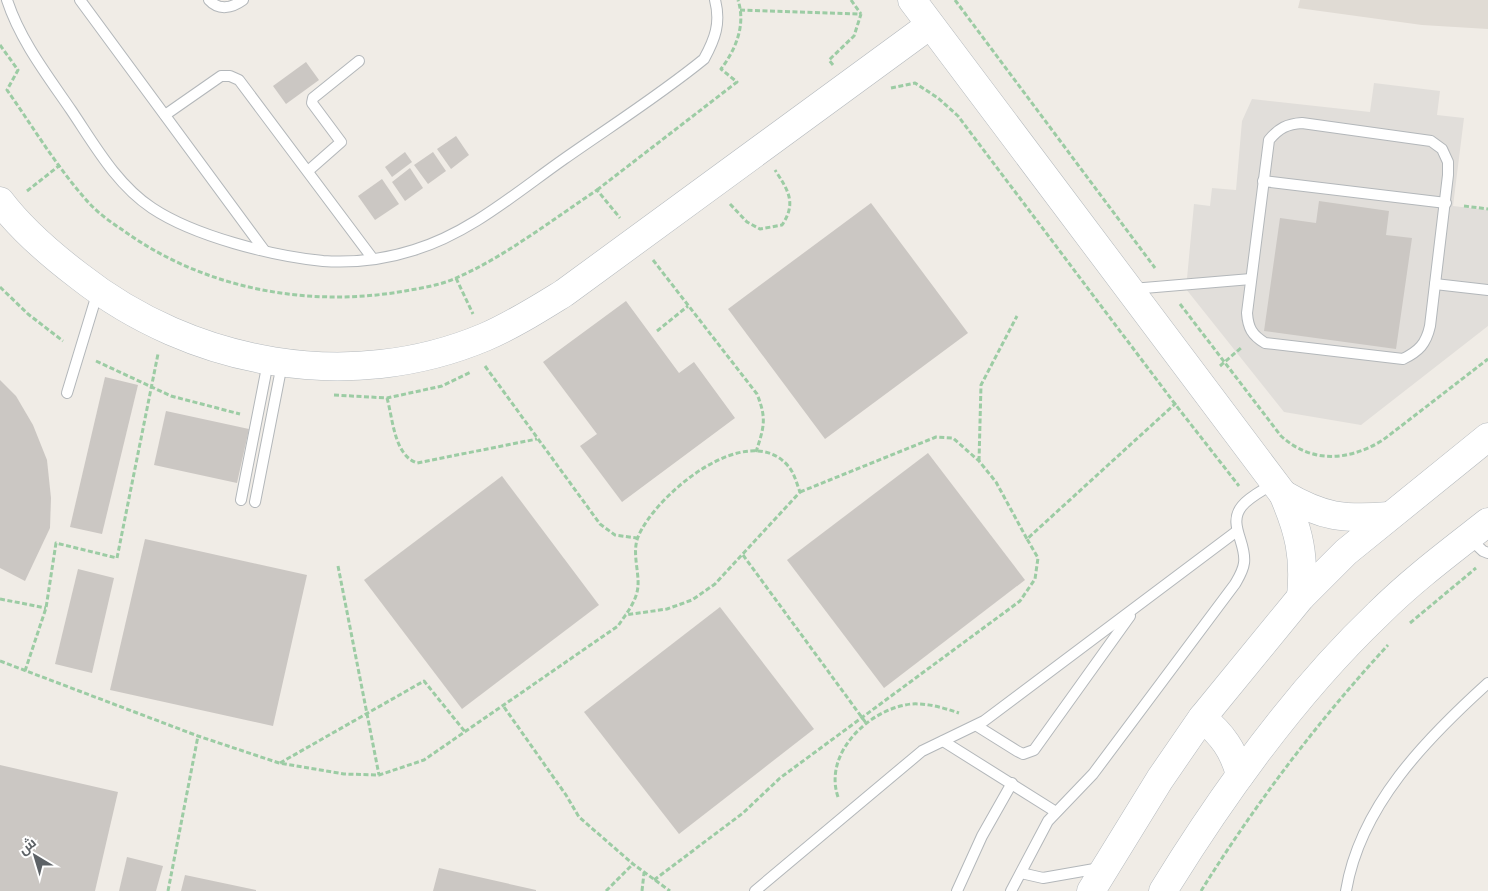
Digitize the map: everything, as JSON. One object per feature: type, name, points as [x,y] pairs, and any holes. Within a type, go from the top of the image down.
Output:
[{"type":"street","points":[[912,0],[1279,488],[1301,545],[1303,571],[1301,597]]},
{"type":"street","points":[[3,204],[33,238],[98,291],[162,329],[214,349],[275,363],[334,367],[384,363],[435,354],[484,338],[522,319],[601,267],[930,25]]},
{"type":"street","points":[[1097,879],[1202,718],[1301,597],[1346,552],[1488,437]]},
{"type":"street","points":[[1279,488],[1308,509],[1334,516],[1362,518],[1389,516]]},
{"type":"street","points":[[1163,891],[1240,775],[1336,656],[1422,574],[1482,537]]},
{"type":"street","points":[[1202,718],[1213,727],[1231,749],[1240,775]]},
{"type":"lane","points":[[7,0],[14,21],[34,55],[105,160],[125,185],[150,207],[179,223],[264,250],[323,261],[373,259],[414,250],[455,233],[704,59],[716,38],[719,15],[715,0]]},
{"type":"lane","points":[[80,0],[264,250]]},
{"type":"lane","points":[[209,0],[222,8],[234,6],[243,0]]},
{"type":"lane","points":[[308,171],[341,142],[312,103],[312,98],[359,61]]},
{"type":"lane","points":[[166,115],[221,76],[230,76],[238,80],[373,259]]},
{"type":"lane","points":[[1302,123],[1431,141],[1442,150],[1448,162],[1446,203],[1426,340],[1417,352],[1403,358],[1264,343],[1254,336],[1248,325],[1247,313],[1269,140],[1277,130],[1289,124],[1302,123]]},
{"type":"lane","points":[[1263,181],[1446,203]]},
{"type":"lane","points":[[1131,289],[1251,279]]},
{"type":"lane","points":[[1435,284],[1488,290]]},
{"type":"lane","points":[[67,393],[98,291]]},
{"type":"lane","points":[[241,500],[257,418],[275,363]]},
{"type":"lane","points":[[255,502],[275,363]]},
{"type":"lane","points":[[1011,891],[1056,812],[1093,774],[1235,584],[1241,574],[1244,561],[1237,531],[1238,513],[1250,500],[1279,488]]},
{"type":"lane","points":[[755,891],[922,751],[980,723],[1237,531]]},
{"type":"lane","points":[[980,723],[1017,751],[1029,753],[1034,750],[1136,607]]},
{"type":"lane","points":[[1346,891],[1359,846],[1378,809],[1400,775],[1426,742],[1488,683]]},
{"type":"lane","points":[[943,741],[1056,812]]},
{"type":"lane","points":[[957,891],[982,836],[1012,783]]},
{"type":"lane","points":[[1021,873],[1043,878],[1097,879]]},
{"type":"path","points":[[598,190],[737,82],[721,69],[736,46],[740,32],[738,0]]},
{"type":"path","points":[[740,10],[861,14],[851,0]]},
{"type":"path","points":[[883,92],[890,88],[915,83],[938,98],[958,116],[1175,404],[1250,500]]},
{"type":"path","points":[[767,176],[782,164]]},
{"type":"path","points":[[3,204],[60,165]]},
{"type":"path","points":[[730,204],[747,222],[760,229],[782,225],[790,213],[790,197],[774,170]]},
{"type":"path","points":[[722,209],[737,198]]},
{"type":"path","points":[[1446,203],[1488,209]]},
{"type":"path","points":[[645,266],[661,254]]},
{"type":"path","points":[[0,286],[28,314],[78,352],[171,396],[257,418]]},
{"type":"path","points":[[657,331],[688,306]]},
{"type":"path","points":[[979,461],[982,385],[1017,316]]},
{"type":"path","points":[[25,671],[46,608],[56,543],[117,558],[162,329]]},
{"type":"path","points":[[1027,539],[1175,404],[1254,336]]},
{"type":"path","points":[[328,394],[387,398],[442,386],[491,364]]},
{"type":"path","points":[[485,366],[600,524],[615,536],[638,538]]},
{"type":"path","points":[[387,398],[402,453],[410,461],[417,463],[537,439]]},
{"type":"path","points":[[625,615],[667,609],[692,600],[715,584],[800,492],[936,437],[953,438],[979,461],[996,482],[1038,558],[1035,579],[1020,600],[780,778],[743,813],[654,880]]},
{"type":"path","points":[[0,660],[198,736],[279,763],[344,774],[379,775],[424,760],[504,707],[618,626],[634,601],[638,586],[636,571],[638,538],[657,506],[697,470],[727,455],[756,452],[772,454],[790,468],[800,492]]},
{"type":"path","points":[[743,555],[866,723]]},
{"type":"path","points":[[1410,624],[1482,563]]},
{"type":"path","points":[[338,566],[379,775]]},
{"type":"path","points":[[0,599],[46,608]]},
{"type":"path","points":[[1201,891],[1237,835],[1296,753],[1334,705],[1390,643]]},
{"type":"path","points":[[279,763],[424,681],[466,733]]},
{"type":"path","points":[[844,815],[834,785],[839,762],[850,740],[866,723],[887,710],[912,704],[936,706],[980,723]]},
{"type":"path","points":[[504,707],[566,795],[579,817],[644,873],[670,891]]},
{"type":"path","points":[[168,891],[198,736]]},
{"type":"path","points":[[606,891],[633,864]]},
{"type":"path","points":[[642,891],[644,873]]},
{"type":"shaded area","points":[[1300,0],[1488,0],[1488,29],[1422,25],[1298,8]]},
{"type":"shaded area","points":[[1374,83],[1440,91],[1437,115],[1464,118],[1453,206],[1488,210],[1488,326],[1361,425],[1284,412],[1186,289],[1194,204],[1210,206],[1212,188],[1236,190],[1242,121],[1252,99],[1370,112]]},
{"type":"building","points":[[306,62],[319,80],[286,104],[273,86]]},
{"type":"building","points":[[456,136],[469,155],[451,169],[437,149]]},
{"type":"building","points":[[405,152],[412,162],[392,177],[385,167]]},
{"type":"building","points":[[433,152],[446,171],[428,184],[414,165]]},
{"type":"building","points":[[410,168],[423,188],[405,201],[392,182]]},
{"type":"building","points":[[382,179],[399,204],[375,220],[358,196]]},
{"type":"building","points":[[1319,201],[1389,211],[1386,235],[1412,238],[1396,349],[1264,331],[1280,218],[1316,223]]},
{"type":"building","points":[[871,203],[968,333],[825,439],[728,309]]},
{"type":"building","points":[[626,301],[679,373],[694,362],[735,418],[622,502],[580,446],[597,434],[543,362]]},
{"type":"building","points":[[105,377],[138,385],[102,534],[70,527]]},
{"type":"building","points":[[0,380],[16,396],[33,425],[47,460],[51,498],[50,528],[25,581],[0,568]]},
{"type":"building","points":[[166,411],[249,429],[237,483],[154,465]]},
{"type":"building","points":[[928,453],[1025,580],[884,688],[787,560]]},
{"type":"building","points":[[502,476],[599,605],[462,709],[364,580]]},
{"type":"building","points":[[145,539],[307,575],[273,726],[110,690]]},
{"type":"building","points":[[78,569],[114,578],[92,673],[55,664]]},
{"type":"building","points":[[720,607],[814,729],[679,834],[584,712]]},
{"type":"building","points":[[0,765],[118,792],[95,891],[0,891]]},
{"type":"building","points":[[127,857],[163,866],[156,891],[119,891]]},
{"type":"building","points":[[439,868],[536,890],[536,891],[433,891]]},
{"type":"building","points":[[185,875],[256,890],[256,891],[181,891]]}]
